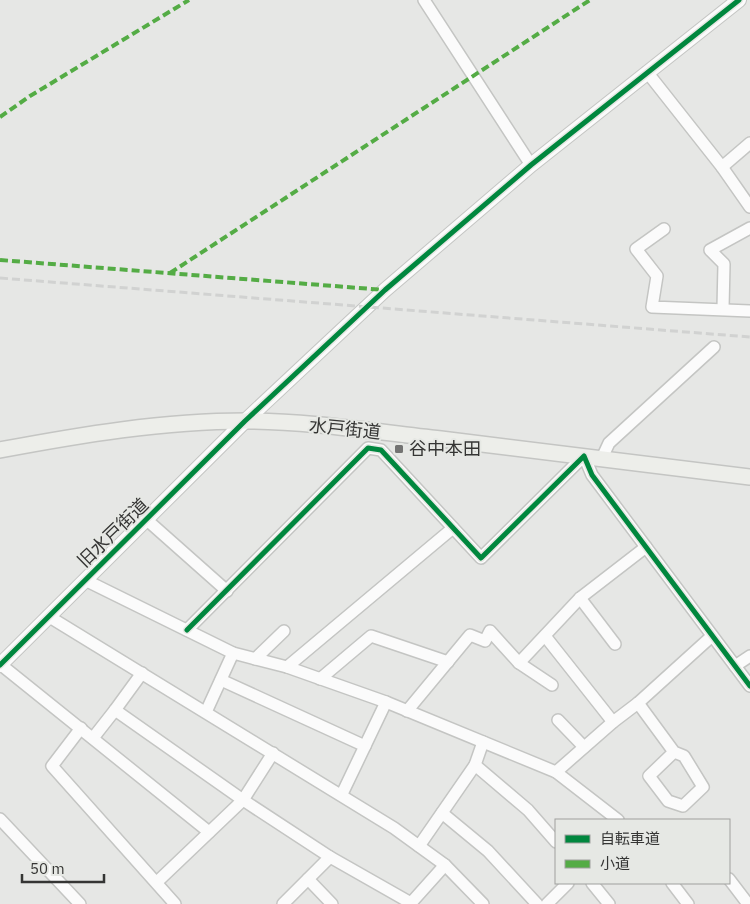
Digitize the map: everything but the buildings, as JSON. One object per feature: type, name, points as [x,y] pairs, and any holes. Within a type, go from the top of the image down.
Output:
[{"type":"main road","name":"水戸街道","points":[[0,450],[137,428],[245,421],[375,432],[750,477]]},
{"type":"street","points":[[424,0],[532,164]]},
{"type":"street","name":"旧水戸街道","points":[[0,664],[245,421],[385,290],[532,164],[739,0]]},
{"type":"street","points":[[647,72],[748,200]]},
{"type":"street","points":[[722,167],[750,143]]},
{"type":"street","points":[[723,308],[724,264],[710,250],[750,228]]},
{"type":"street","points":[[664,229],[636,249],[657,276],[652,307],[723,308],[750,311]]},
{"type":"street","points":[[602,458],[609,443],[714,347]]},
{"type":"street","points":[[375,432],[375,449]]},
{"type":"street","points":[[187,630],[368,448],[381,450],[481,558],[584,456],[592,475],[750,686]]},
{"type":"street","points":[[147,520],[227,591]]},
{"type":"street","points":[[287,667],[453,528]]},
{"type":"street","points":[[520,663],[580,598],[646,547]]},
{"type":"street","points":[[85,580],[233,653],[287,667],[386,702],[556,772],[617,819]]},
{"type":"street","points":[[580,598],[615,644]]},
{"type":"street","points":[[48,616],[342,794],[445,865],[483,904]]},
{"type":"street","points":[[255,659],[284,631]]},
{"type":"street","points":[[407,711],[470,635],[485,641],[490,631],[520,663],[552,685]]},
{"type":"street","points":[[320,679],[371,636],[448,662]]},
{"type":"street","points":[[545,636],[612,722]]},
{"type":"street","points":[[556,772],[612,722],[638,703],[712,636]]},
{"type":"street","points":[[206,712],[233,653]]},
{"type":"street","points":[[735,666],[750,656]]},
{"type":"street","points":[[0,664],[209,832]]},
{"type":"street","points":[[93,738],[142,674]]},
{"type":"street","points":[[221,680],[365,746]]},
{"type":"street","points":[[342,794],[386,702]]},
{"type":"street","points":[[638,703],[674,752],[684,756],[704,787],[683,806],[668,801],[650,776],[674,752]]},
{"type":"street","points":[[115,710],[243,800],[330,857],[410,904],[445,865]]},
{"type":"street","points":[[558,720],[584,747]]},
{"type":"street","points":[[81,728],[52,766],[175,904]]},
{"type":"street","points":[[419,846],[475,766],[483,742]]},
{"type":"street","points":[[157,882],[243,800],[273,753]]},
{"type":"street","points":[[475,766],[528,810],[555,841]]},
{"type":"street","points":[[442,813],[488,851],[537,904]]},
{"type":"street","points":[[0,819],[80,904]]},
{"type":"street","points":[[283,904],[330,857]]},
{"type":"street","points":[[308,879],[332,904]]},
{"type":"street","points":[[730,880],[748,904]]},
{"type":"street","points":[[547,904],[567,884]]},
{"type":"street","points":[[593,884],[609,904]]},
{"type":"street","points":[[675,886],[688,904]]},
{"type":"railway","points":[[0,278],[750,337]]},
{"type":"marked path","points":[[0,117],[30,96],[189,0]]},
{"type":"marked path","points":[[170,273],[590,0]]},
{"type":"marked path","points":[[0,260],[385,290]]},
{"type":"cycle path","points":[[0,665],[245,421],[385,290],[531,165],[739,0]]},
{"type":"cycle path","points":[[187,630],[368,448],[381,450],[481,558],[584,456],[592,475],[750,686]]},
{"type":"place","name":"谷中本田","points":[[399,449]]}]
